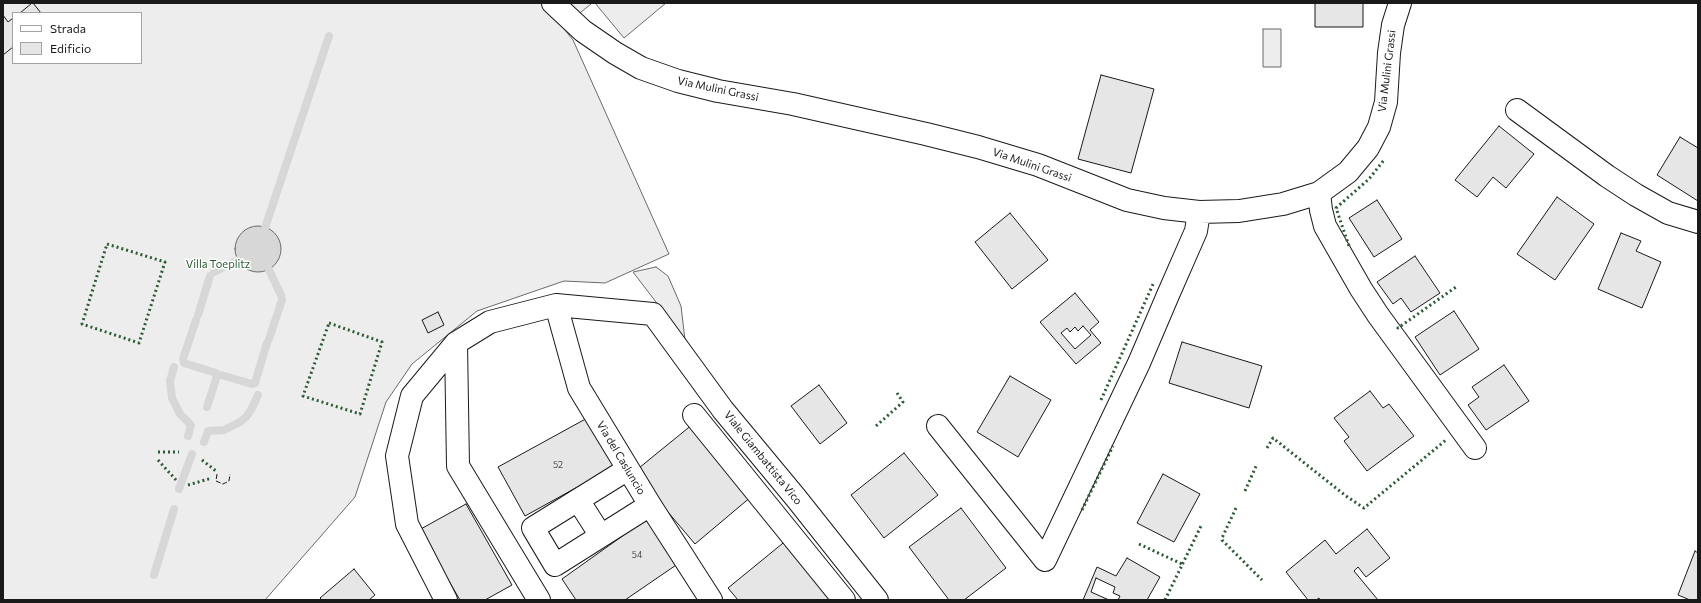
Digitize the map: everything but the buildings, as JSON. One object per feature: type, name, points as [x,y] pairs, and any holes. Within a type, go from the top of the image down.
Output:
[{"type":"street","name":"Via Mulini Grassi","points":[[553,3],[583,31],[615,53],[641,68],[678,81],[718,91],[792,104],[978,147],[1038,165],[1127,200],[1164,208],[1199,212],[1239,211],[1283,204],[1318,193],[1348,172],[1368,148],[1379,127],[1386,102],[1389,53],[1393,25],[1400,3]]},
{"type":"street","points":[[1517,110],[1607,176],[1636,195],[1668,213],[1698,222]]},
{"type":"street","points":[[1318,193],[1326,226],[1357,282],[1378,315],[1475,448]]},
{"type":"street","points":[[938,426],[1045,560],[1154,329],[1196,231],[1199,212]]},
{"type":"street","points":[[446,600],[407,524],[397,456],[412,396],[456,343],[490,322],[556,305]]},
{"type":"street","name":"Viale Giambattista Vico","points":[[556,305],[653,314],[723,410],[796,498],[877,600]]},
{"type":"street","name":"Via del Casluncio","points":[[556,305],[579,388],[650,505],[711,600]]},
{"type":"street","points":[[456,343],[458,466],[539,600]]},
{"type":"street","points":[[694,415],[769,521],[844,600]]},
{"type":"street","points":[[628,469],[533,528],[555,566],[650,505]]},
{"type":"street","points":[[769,521],[796,498]]},
{"type":"street","points":[[578,500],[601,536]]},
{"type":"shaded area","name":"Villa Toeplitz","points":[[3,3],[543,3],[573,40],[669,254],[605,283],[564,281],[477,311],[412,364],[386,402],[355,497],[265,600],[3,600]]},
{"type":"shaded area","points":[[562,3],[592,3],[574,18]]},
{"type":"shaded area","points":[[595,3],[666,3],[624,38]]},
{"type":"shaded area","points":[[1263,29],[1281,29],[1281,67],[1263,67]]},
{"type":"shaded area","points":[[258,226],[271,230],[277,236],[281,249],[277,262],[271,268],[258,272],[245,268],[239,262],[235,249],[239,236],[245,230]]},
{"type":"shaded area","points":[[656,267],[668,276],[681,306],[685,340],[633,272]]},
{"type":"waterway","points":[[265,228],[329,36]]},
{"type":"waterway","points":[[214,272],[238,260]]},
{"type":"waterway","points":[[269,270],[281,295]]},
{"type":"waterway","points":[[198,315],[210,276]]},
{"type":"waterway","points":[[269,339],[282,300]]},
{"type":"waterway","points":[[183,359],[196,320]]},
{"type":"waterway","points":[[255,383],[267,343]]},
{"type":"waterway","points":[[184,363],[216,373]]},
{"type":"waterway","points":[[174,367],[170,381],[172,398],[180,414],[191,425],[188,436]]},
{"type":"waterway","points":[[221,375],[252,384]]},
{"type":"waterway","points":[[207,407],[217,376]]},
{"type":"waterway","points":[[204,442],[208,431],[224,430],[240,422],[246,417],[258,395]]},
{"type":"waterway","points":[[179,489],[192,454]]},
{"type":"waterway","points":[[154,575],[174,509]]},
{"type":"hedge","points":[[1349,246],[1336,208],[1369,179],[1384,160]]},
{"type":"hedge","points":[[107,244],[165,262],[139,343],[82,324],[107,244]]},
{"type":"hedge","points":[[1101,400],[1154,282]]},
{"type":"hedge","points":[[1397,327],[1398,328],[1456,287]]},
{"type":"hedge","points":[[329,323],[382,342],[360,414],[303,396],[329,323]]},
{"type":"hedge","points":[[876,426],[903,402],[897,393]]},
{"type":"hedge","points":[[1267,448],[1273,438],[1346,496],[1364,508],[1446,440]]},
{"type":"hedge","points":[[1082,510],[1113,446]]},
{"type":"hedge","points":[[158,452],[179,452]]},
{"type":"hedge","points":[[158,460],[176,480]]},
{"type":"hedge","points":[[202,460],[216,471]]},
{"type":"hedge","points":[[1245,491],[1257,464]]},
{"type":"hedge","points":[[188,485],[212,478]]},
{"type":"hedge","points":[[1236,508],[1222,540],[1262,580]]},
{"type":"hedge","points":[[1165,600],[1202,524]]},
{"type":"hedge","points":[[1139,544],[1182,564]]},
{"type":"fence","points":[[217,474],[216,481],[223,484],[229,481],[230,474]]}]
